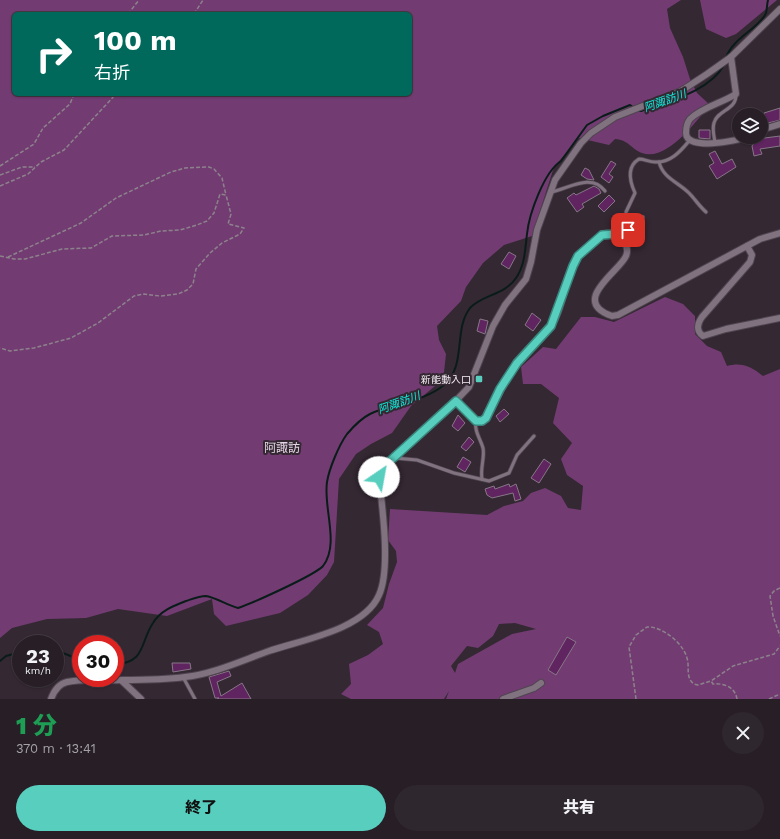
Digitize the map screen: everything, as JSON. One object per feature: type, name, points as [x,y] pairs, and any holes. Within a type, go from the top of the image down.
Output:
[{"type":"street","points":[[124,680],[199,675],[277,648],[327,634],[353,620],[369,608],[379,596],[383,580],[384,550],[379,477],[382,468],[456,401],[469,387],[493,326],[505,305],[526,279],[532,262],[537,230],[555,180],[572,155],[591,133],[603,124],[640,106],[681,91],[731,57],[780,9]]},
{"type":"street","points":[[731,57],[736,94],[689,120],[686,130],[689,141],[694,143],[732,139]]},
{"type":"street","points":[[768,128],[780,124]]},
{"type":"street","points":[[456,401],[476,421],[482,421],[486,418],[500,389],[515,366],[529,348],[551,326],[578,256],[602,235],[616,234],[620,237],[627,249],[627,255],[623,261],[603,282],[597,292],[597,304],[600,308],[612,316],[618,315],[760,239],[780,233]]},
{"type":"street","points":[[748,246],[752,255],[750,262],[702,317],[698,323],[699,331],[703,336],[726,329],[780,318]]},
{"type":"street","points":[[51,699],[56,690],[65,682],[72,682]]},
{"type":"street","points":[[124,682],[141,699]]},
{"type":"street","points":[[503,699],[534,688],[541,683]]},
{"type":"lane","points":[[715,142],[714,123],[717,118],[733,105],[736,99],[736,94]]},
{"type":"lane","points":[[626,212],[635,193],[629,176],[632,164],[639,159],[659,162],[673,157],[681,151],[689,141]]},
{"type":"lane","points":[[659,162],[667,176],[690,194],[697,205],[706,212]]},
{"type":"lane","points":[[551,192],[582,181],[595,183],[602,186],[605,190]]},
{"type":"lane","points":[[620,237],[643,216]]},
{"type":"lane","points":[[476,421],[475,428],[483,448],[482,479]]},
{"type":"lane","points":[[393,458],[417,460],[454,473],[489,481],[509,473],[517,455],[534,436]]},
{"type":"lane","points":[[183,677],[195,699]]},
{"type":"path","points":[[130,12],[139,0]]},
{"type":"path","points":[[195,12],[203,0]]},
{"type":"path","points":[[0,166],[34,144],[43,128],[70,104],[73,96]]},
{"type":"path","points":[[0,186],[28,174],[36,167],[64,150],[114,96]]},
{"type":"path","points":[[0,348],[10,351],[34,348],[68,340],[98,323],[134,296],[144,294],[167,296],[187,290],[193,284],[196,269],[210,253],[243,231],[244,228],[239,226],[231,227],[228,224],[231,214],[222,178],[214,169],[208,166],[185,168],[171,172],[121,196],[81,223],[8,257]]},
{"type":"path","points":[[0,174],[22,167],[36,167]]},
{"type":"path","points":[[0,256],[14,259],[25,259],[62,250],[92,248],[112,236],[144,235],[161,231],[180,230],[207,221],[214,213],[218,204],[218,195],[226,195]]},
{"type":"path","points":[[780,588],[774,591],[770,596],[773,616],[780,636]]},
{"type":"path","points":[[636,699],[629,647],[636,635],[647,627],[662,630],[683,651],[688,660],[688,675],[694,684],[698,685],[711,681],[738,664],[774,654],[780,646]]},
{"type":"path","points":[[711,681],[713,684],[723,684],[729,687],[734,692],[737,699]]},
{"type":"path","points":[[769,699],[780,694]]},
{"type":"shaded area","points":[[0,0],[681,0],[667,9],[670,28],[697,93],[710,105],[689,130],[671,146],[661,152],[652,154],[642,153],[624,141],[615,139],[609,145],[579,138],[554,167],[532,236],[504,245],[483,263],[466,287],[461,301],[437,326],[439,340],[446,354],[444,372],[435,386],[411,406],[392,433],[356,454],[339,479],[334,562],[327,575],[308,595],[280,613],[226,626],[214,614],[212,599],[167,616],[118,609],[86,618],[47,619],[12,628],[0,638]]},
{"type":"shaded area","points":[[700,0],[777,0],[736,34],[726,38],[706,29]]},
{"type":"shaded area","points":[[665,297],[683,304],[695,316],[695,334],[707,346],[721,352],[727,366],[737,364],[746,366],[763,376],[780,369],[780,699],[446,699],[449,691],[444,699],[351,699],[341,694],[351,684],[349,664],[368,655],[383,644],[379,632],[367,625],[383,608],[389,584],[397,562],[396,551],[388,540],[390,509],[487,515],[504,506],[523,501],[531,493],[545,488],[561,496],[568,508],[581,510],[583,486],[567,475],[561,459],[572,443],[553,423],[559,398],[541,384],[523,384],[521,367],[543,347],[556,349],[581,317],[595,317],[614,322]],"holes":[[[515,623],[536,629],[512,634],[458,664],[455,673],[451,666],[467,646],[478,648],[493,636],[499,624]]]},
{"type":"building","points":[[780,108],[780,120],[768,123],[768,112]]},
{"type":"building","points":[[699,130],[710,130],[710,139],[699,138]]},
{"type":"building","points":[[780,136],[780,146],[760,149],[762,154],[754,156],[752,146],[753,144],[768,144],[768,138]]},
{"type":"building","points":[[715,151],[722,164],[732,159],[736,167],[717,179],[709,166],[714,163],[709,154]]},
{"type":"building","points":[[611,161],[616,164],[609,174],[613,177],[609,183],[601,177]]},
{"type":"building","points":[[585,168],[589,170],[594,180],[587,179],[581,175]]},
{"type":"building","points":[[594,186],[599,189],[601,193],[582,204],[584,207],[577,212],[567,198],[574,193],[576,195]]},
{"type":"building","points":[[609,195],[615,201],[604,212],[598,206]]},
{"type":"building","points":[[509,252],[516,256],[509,269],[501,264]]},
{"type":"building","points":[[532,313],[541,320],[533,331],[525,325]]},
{"type":"building","points":[[480,319],[488,321],[485,334],[477,331]]},
{"type":"building","points":[[504,409],[509,414],[500,422],[496,416]]},
{"type":"building","points":[[458,415],[465,423],[458,431],[452,426]]},
{"type":"building","points":[[469,437],[474,442],[466,451],[461,447]]},
{"type":"building","points":[[463,457],[471,462],[465,472],[457,467]]},
{"type":"building","points":[[544,459],[551,464],[539,483],[531,478]]},
{"type":"building","points":[[509,484],[510,487],[516,484],[521,499],[515,501],[513,493],[492,498],[487,495],[485,489],[494,486],[495,489]]},
{"type":"building","points":[[567,637],[576,642],[556,675],[548,670]]},
{"type":"building","points":[[172,663],[190,663],[191,669],[173,672]]},
{"type":"building","points":[[229,671],[231,676],[217,682],[221,696],[242,683],[251,699],[215,698],[209,677]]},
{"type":"waterway","name":"阿諏訪川","points":[[726,58],[734,45],[763,18],[766,13],[768,0]]},
{"type":"waterway","name":"阿諏訪川","points":[[124,663],[137,656],[149,630],[156,619],[159,615],[172,607],[201,596],[206,596],[238,608],[297,582],[323,566],[328,557],[331,537],[326,492],[327,482],[332,464],[344,439],[347,434],[367,416],[379,410],[427,395],[444,385],[451,377],[458,358],[462,326],[465,317],[470,308],[480,300],[500,292],[511,284],[516,278],[523,263],[528,226],[538,194],[549,174],[561,161],[587,125],[603,116],[630,105],[638,111],[641,111],[687,94],[708,82],[724,65]]},
{"type":"waterway","name":"阿諏訪川","points":[[64,653],[72,657]]},
{"type":"waterway","name":"阿諏訪川","points":[[0,661],[6,656],[12,654]]},
{"type":"place","name":"新能動入口","points":[[479,379]]},
{"type":"district","name":"阿諏訪","points":[[282,448]]},
{"type":"route","points":[[379,477],[382,468],[456,401],[476,421],[482,421],[486,418],[500,389],[512,370],[522,356],[551,326],[556,317],[573,266],[578,256],[602,235],[616,234],[620,237],[628,230]]}]
